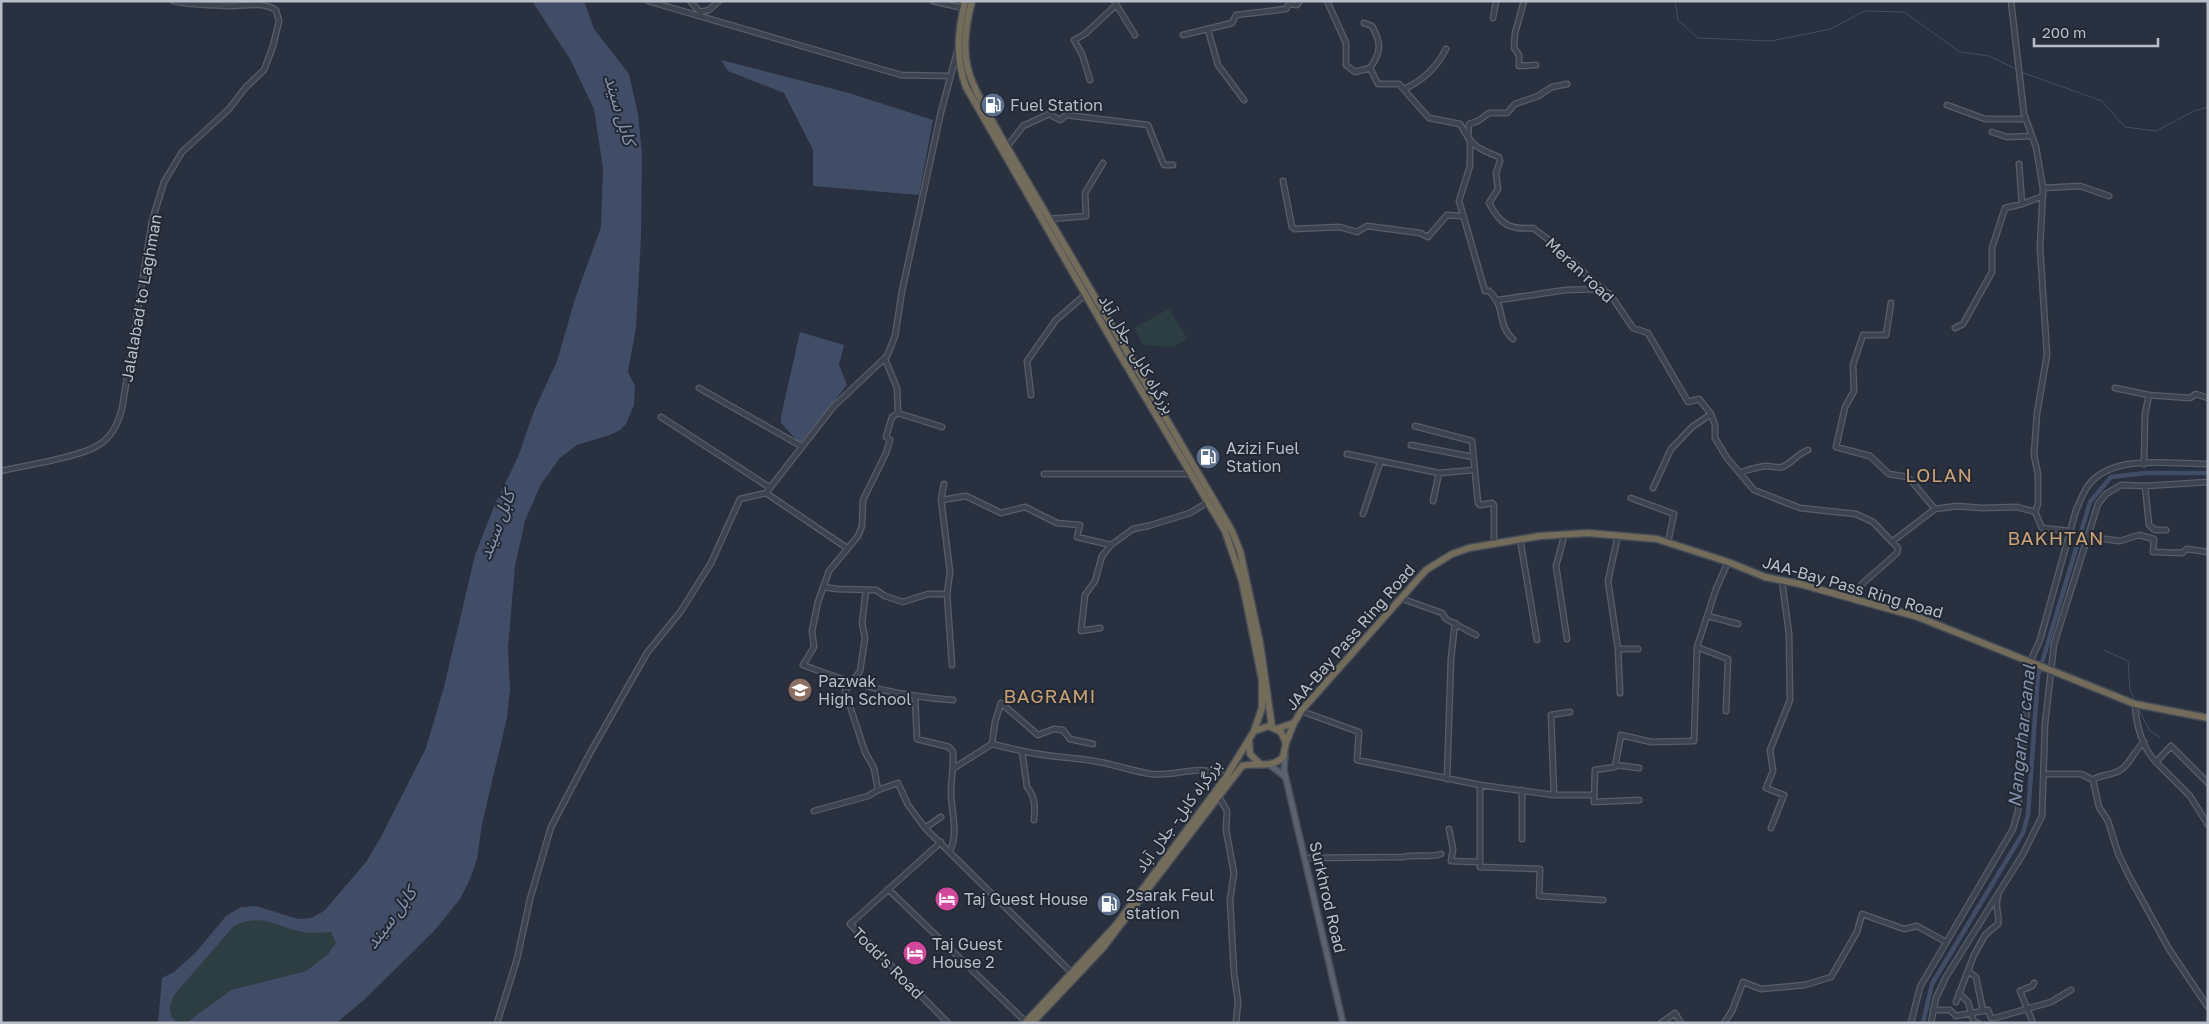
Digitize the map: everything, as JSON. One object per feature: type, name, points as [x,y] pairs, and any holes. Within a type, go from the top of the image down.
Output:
[{"type":"highway","name":"بزرگراه کابل- جلال آباد","points":[[972,1],[964,29],[966,66],[986,115],[1049,219],[1055,234]]},
{"type":"highway","name":"بزرگراه کابل- جلال آباد","points":[[964,5],[957,52],[961,74],[1211,500],[1226,531],[1234,555],[1258,643],[1274,728],[1284,737],[1286,743]]},
{"type":"highway","name":"بزرگراه کابل- جلال آباد","points":[[1122,351],[1191,474],[1211,500]]},
{"type":"highway","name":"JAA-Bay Pass Ring Road","points":[[1286,743],[1301,711],[1416,579],[1438,561],[1469,548],[1520,539],[1565,534],[1618,535],[1668,542],[1728,562],[1764,578],[1857,599],[1918,617],[1986,646],[2030,660],[2050,669]]},
{"type":"highway","name":"بزرگراه کابل- جلال آباد","points":[[1258,643],[1262,695],[1260,716],[1249,742],[1250,754],[1259,763]]},
{"type":"highway","points":[[2050,669],[2135,704],[2208,718]]},
{"type":"highway","points":[[1253,734],[1264,727],[1274,728],[1294,723]]},
{"type":"highway","name":"بزرگراه کابل- جلال آباد","points":[[1027,1022],[1116,925],[1226,777],[1253,734]]},
{"type":"highway","points":[[1259,763],[1270,765],[1279,761],[1285,752],[1286,743]]},
{"type":"highway","name":"بزرگراه کابل- جلال آباد","points":[[1027,1022],[1102,949],[1242,766],[1259,763]]},
{"type":"main road","name":"Surkhrod Road","points":[[1285,752],[1286,778],[1343,1023]]},
{"type":"main road","points":[[1270,765],[1282,772],[1286,778]]},
{"type":"street","name":"Jalalabad to Laghman","points":[[1,471],[64,458],[102,443],[116,428],[122,409],[152,221],[164,182],[182,152],[229,109],[245,88],[264,70],[273,46],[279,21],[276,10],[255,4],[230,6],[173,1]]},
{"type":"street","points":[[648,1],[901,75],[961,74]]},
{"type":"street","points":[[690,1],[700,12],[709,10],[719,1]]},
{"type":"street","points":[[933,1],[964,5]]},
{"type":"street","points":[[1183,35],[1232,23],[1235,15],[1286,9],[1289,4],[1297,5],[1300,1]]},
{"type":"street","points":[[1327,1],[1346,43],[1346,66],[1355,72],[1370,68],[1378,56],[1381,46],[1372,26],[1364,24]]},
{"type":"street","points":[[1493,18],[1496,1]]},
{"type":"street","points":[[1524,1],[1515,33],[1514,48],[1519,55],[1520,66],[1536,65]]},
{"type":"street","points":[[2011,1],[2026,119],[2030,136],[2036,147],[2044,188],[2040,248],[2047,355],[2037,413],[2034,455],[2038,474],[2038,504],[2036,512],[2042,528],[2070,531]]},
{"type":"street","points":[[1090,80],[1082,54],[1074,40],[1084,34],[1115,3],[1135,35]]},
{"type":"street","points":[[1208,30],[1218,65],[1244,100]]},
{"type":"street","points":[[1370,68],[1378,84],[1396,83],[1404,90],[1419,82],[1440,61],[1446,49]]},
{"type":"street","points":[[497,1023],[517,959],[530,900],[551,827],[590,753],[647,653],[681,610],[711,563],[740,499],[766,492],[801,446],[841,399],[885,359],[895,336],[902,291],[950,74],[957,52]]},
{"type":"street","points":[[1513,339],[1506,332],[1498,300],[1489,291],[1485,291],[1461,216],[1459,201],[1470,166],[1470,123],[1478,121],[1489,113],[1507,113],[1515,104],[1538,96],[1552,87],[1566,84]]},
{"type":"street","name":"Meran road","points":[[1404,90],[1429,118],[1460,124],[1476,148],[1500,159],[1496,173],[1498,189],[1489,203],[1502,222],[1518,229],[1533,228],[1553,243],[1559,254],[1571,260],[1610,294],[1633,328],[1648,333],[1688,402],[1699,399],[1711,414]]},
{"type":"street","points":[[1947,105],[1985,119],[2026,119]]},
{"type":"street","points":[[1007,147],[1023,126],[1049,114],[1060,120],[1066,115],[1148,125],[1151,128],[1164,165],[1173,165]]},
{"type":"street","points":[[1992,132],[2007,137],[2030,136]]},
{"type":"street","points":[[1049,219],[1086,216],[1085,193],[1104,163]]},
{"type":"street","points":[[2018,164],[2022,204]]},
{"type":"street","points":[[1282,181],[1292,227],[1295,229],[1340,227],[1357,232],[1367,226],[1420,233],[1428,237],[1447,216],[1461,216]]},
{"type":"street","points":[[2044,188],[2080,186],[2110,196]]},
{"type":"street","points":[[1955,328],[1963,324],[1976,296],[1992,272],[1992,248],[2003,211],[2006,207],[2022,204],[2043,196]]},
{"type":"street","points":[[1498,300],[1565,290],[1603,289]]},
{"type":"street","points":[[1031,395],[1027,361],[1056,320],[1090,296]]},
{"type":"street","points":[[1891,303],[1886,335],[1863,335],[1853,366],[1854,391],[1845,407],[1836,447],[1870,456],[1890,474],[1908,477],[1935,509]]},
{"type":"street","points":[[885,359],[897,388],[898,412]]},
{"type":"street","points":[[699,388],[801,446]]},
{"type":"street","points":[[2115,388],[2149,395],[2190,398],[2196,394],[2208,398]]},
{"type":"street","points":[[2144,464],[2145,414],[2149,395]]},
{"type":"street","points":[[898,412],[942,427]]},
{"type":"street","points":[[898,412],[892,416],[886,437],[890,440],[886,452],[862,500],[862,526],[858,536],[829,572],[823,587],[812,631],[814,646],[803,664],[850,683],[915,697],[953,700]]},
{"type":"street","points":[[1653,488],[1671,449],[1692,427],[1711,414],[1715,425],[1717,442],[1739,473],[1756,492],[1797,507],[1856,514],[1873,522],[1889,540],[1893,541],[1898,548],[1897,553],[1862,584],[1857,599]]},
{"type":"street","points":[[661,417],[769,487]]},
{"type":"street","points":[[1415,426],[1470,440],[1478,504],[1492,503],[1494,506],[1494,544]]},
{"type":"street","points":[[1411,445],[1473,457]]},
{"type":"street","points":[[1739,473],[1769,466],[1779,468],[1786,465],[1798,453],[1808,450]]},
{"type":"street","points":[[1347,454],[1439,473],[1474,470]]},
{"type":"street","points":[[1363,514],[1380,462]]},
{"type":"street","points":[[1911,1023],[1920,987],[2013,829],[2018,811],[2030,660],[2040,640],[2076,510],[2090,482],[2108,468],[2124,464],[2208,464]]},
{"type":"street","points":[[1433,501],[1439,473]]},
{"type":"street","points":[[1044,474],[1191,474]]},
{"type":"street","points":[[1931,1023],[1936,998],[1946,977],[2023,854],[2042,816],[2045,724],[2054,644],[2098,504],[2106,494],[2121,485],[2145,486],[2208,482],[2208,489]]},
{"type":"street","points":[[944,484],[942,500],[950,572],[947,594],[952,665]]},
{"type":"street","points":[[2145,486],[2149,525],[2155,530],[2166,530]]},
{"type":"street","points":[[766,492],[847,548]]},
{"type":"street","points":[[942,500],[966,496],[1001,513],[1025,507],[1058,523],[1080,525],[1077,537],[1111,545]]},
{"type":"street","points":[[1631,498],[1674,514],[1668,542]]},
{"type":"street","points":[[1100,628],[1081,632],[1085,595],[1095,581],[1102,556],[1111,545],[1133,529],[1190,513],[1211,500]]},
{"type":"street","points":[[1893,541],[1935,509],[1957,506],[1982,508],[2017,507],[2036,512]]},
{"type":"street","points":[[1565,534],[1556,566],[1567,639]]},
{"type":"street","points":[[1618,535],[1608,581],[1618,649],[1620,693]]},
{"type":"street","points":[[2089,536],[2120,541],[2139,535],[2154,540],[2153,552],[2182,553],[2187,549],[2208,552]]},
{"type":"street","points":[[1520,539],[1537,640]]},
{"type":"street","points":[[1616,765],[1621,734],[1651,742],[1694,741],[1697,648],[1728,562]]},
{"type":"street","points":[[1771,828],[1784,795],[1766,788],[1772,771],[1770,750],[1790,700],[1789,634],[1782,582]]},
{"type":"street","points":[[823,587],[876,590],[903,602],[928,594],[947,594]]},
{"type":"street","points":[[866,590],[862,623],[865,638],[860,671],[845,691],[865,752],[874,768],[878,790]]},
{"type":"street","points":[[1400,598],[1442,613],[1454,623],[1476,636]]},
{"type":"street","points":[[1708,616],[1738,624]]},
{"type":"street","points":[[1447,779],[1454,623]]},
{"type":"street","points":[[1697,648],[1728,659],[1726,711]]},
{"type":"street","points":[[1618,649],[1638,649]]},
{"type":"street","points":[[915,697],[915,737],[952,749],[954,768],[951,792],[955,830],[954,842],[950,851]]},
{"type":"street","points":[[992,744],[994,722],[1002,703],[1038,735],[1054,729],[1063,730],[1070,739],[1093,744]]},
{"type":"street","points":[[2135,704],[2136,719],[2147,753],[2190,796],[2208,826]]},
{"type":"street","points":[[1301,711],[1360,732],[1357,760],[1480,785],[1554,794],[1594,795]]},
{"type":"street","points":[[1554,794],[1551,715],[1570,712]]},
{"type":"street","points":[[2093,780],[2096,777],[2112,775],[2123,768],[2144,742]]},
{"type":"street","points":[[954,768],[992,744],[1022,751],[1110,763],[1150,774],[1171,774],[1194,769],[1213,770],[1226,777]]},
{"type":"street","points":[[2156,762],[2171,746],[2208,783]]},
{"type":"street","points":[[1022,751],[1027,787],[1031,791],[1036,807],[1034,820]]},
{"type":"street","points":[[1639,800],[1595,802],[1594,795],[1596,769],[1616,765],[1640,768]]},
{"type":"street","points":[[2044,774],[2081,774],[2093,780]]},
{"type":"street","points":[[2093,780],[2099,807],[2108,822],[2129,876],[2169,949],[2208,1007]]},
{"type":"street","points":[[814,811],[868,796],[878,790],[898,783],[908,804],[925,828],[1072,973]]},
{"type":"street","points":[[1480,785],[1481,867],[1540,869],[1538,895],[1540,897],[1603,900]]},
{"type":"street","points":[[1522,790],[1522,839]]},
{"type":"street","points":[[1218,795],[1227,811],[1226,830],[1234,873],[1230,900],[1234,973],[1238,1002],[1236,1023]]},
{"type":"street","points":[[925,828],[941,817]]},
{"type":"street","points":[[1449,829],[1452,849],[1451,862],[1480,862]]},
{"type":"street","points":[[941,842],[888,889],[1027,1022]]},
{"type":"street","points":[[1306,858],[1403,857],[1413,854],[1433,856],[1441,854]]},
{"type":"street","name":"Todd's Road","points":[[888,889],[850,924],[948,1023]]},
{"type":"street","points":[[1956,1002],[1974,955],[1985,935],[1998,924],[1999,917],[1995,907],[1999,890]]},
{"type":"street","points":[[1724,1023],[1732,1011],[1744,982],[1761,989],[1805,984],[1831,977],[1857,932],[1862,914],[1904,929],[1917,926],[1946,942]]},
{"type":"street","points":[[1959,994],[1968,1002],[1974,1022],[1978,1022],[1980,1011],[1976,977],[1969,972]]},
{"type":"street","points":[[2033,1023],[2020,991],[2032,986],[2034,983]]},
{"type":"street","points":[[1956,1016],[1988,1010],[1991,1018],[2000,1016],[2050,1002],[2071,990]]},
{"type":"street","points":[[1933,1010],[1950,1010],[1956,1016]]},
{"type":"street","points":[[1661,1023],[1675,1013],[1681,1023]]},
{"type":"street","points":[[1954,1023],[1956,1016]]},
{"type":"street","points":[[2000,1016],[2002,1023]]},
{"type":"shaded area","points":[[1169,309],[1188,339],[1173,347],[1143,345],[1134,328]]},
{"type":"shaded area","points":[[260,919],[304,932],[331,932],[336,943],[328,954],[306,971],[231,990],[186,1023],[176,1021],[170,1011],[175,994],[234,926],[245,920]]},
{"type":"water","name":"کابل سيند","points":[[532,1],[584,1],[594,29],[629,74],[638,114],[642,153],[641,238],[636,328],[628,372],[635,386],[634,405],[626,424],[620,430],[577,445],[560,458],[541,484],[525,521],[515,566],[508,648],[510,689],[507,718],[482,824],[477,859],[470,879],[460,899],[435,930],[364,1000],[336,1023],[186,1023],[231,990],[306,971],[328,954],[336,943],[331,932],[306,933],[261,920],[253,920],[234,926],[175,994],[170,1011],[173,1018],[182,1023],[158,1023],[162,978],[174,972],[196,952],[226,916],[241,907],[256,906],[298,919],[311,918],[324,911],[366,862],[381,837],[426,748],[444,687],[475,555],[495,504],[518,457],[534,411],[557,361],[575,299],[601,227],[603,168],[594,109],[570,59]]},
{"type":"water","points":[[721,60],[849,93],[933,120],[919,195],[813,186],[813,150],[784,93],[728,71]]},
{"type":"water","points":[[800,332],[844,345],[839,365],[847,385],[800,444],[781,423],[781,416]]},
{"type":"waterway","points":[[1675,1],[1678,20],[1698,38],[1771,41],[1831,29],[1864,11],[1904,12],[1960,52],[1989,56],[2018,70]]},
{"type":"waterway","points":[[2021,72],[2102,101],[2125,127],[2156,131],[2194,111],[2208,107]]},
{"type":"waterway","name":"Nangarhar canal","points":[[1923,1023],[1932,984],[2023,833],[2028,815],[2038,676],[2090,502],[2111,477],[2145,473],[2208,473]]},
{"type":"waterway","points":[[2104,650],[2128,661],[2130,690],[2134,698]]},
{"type":"waterway","points":[[2139,710],[2150,731],[2160,737]]},
{"type":"place","name":"Fuel Station","points":[[993,105]]},
{"type":"place","name":"Azizi Fuel Station","points":[[1208,457]]},
{"type":"place","name":"Pazwak High School","points":[[800,690]]},
{"type":"place","name":"Taj Guest House","points":[[947,899]]},
{"type":"place","name":"2sarak Feul station","points":[[1109,904]]},
{"type":"place","name":"Taj Guest House 2","points":[[915,953]]},
{"type":"district","name":"LOLAN","points":[[1939,475]]},
{"type":"district","name":"BAKHTAN","points":[[2056,538]]},
{"type":"district","name":"BAGRAMI","points":[[1050,696]]}]
